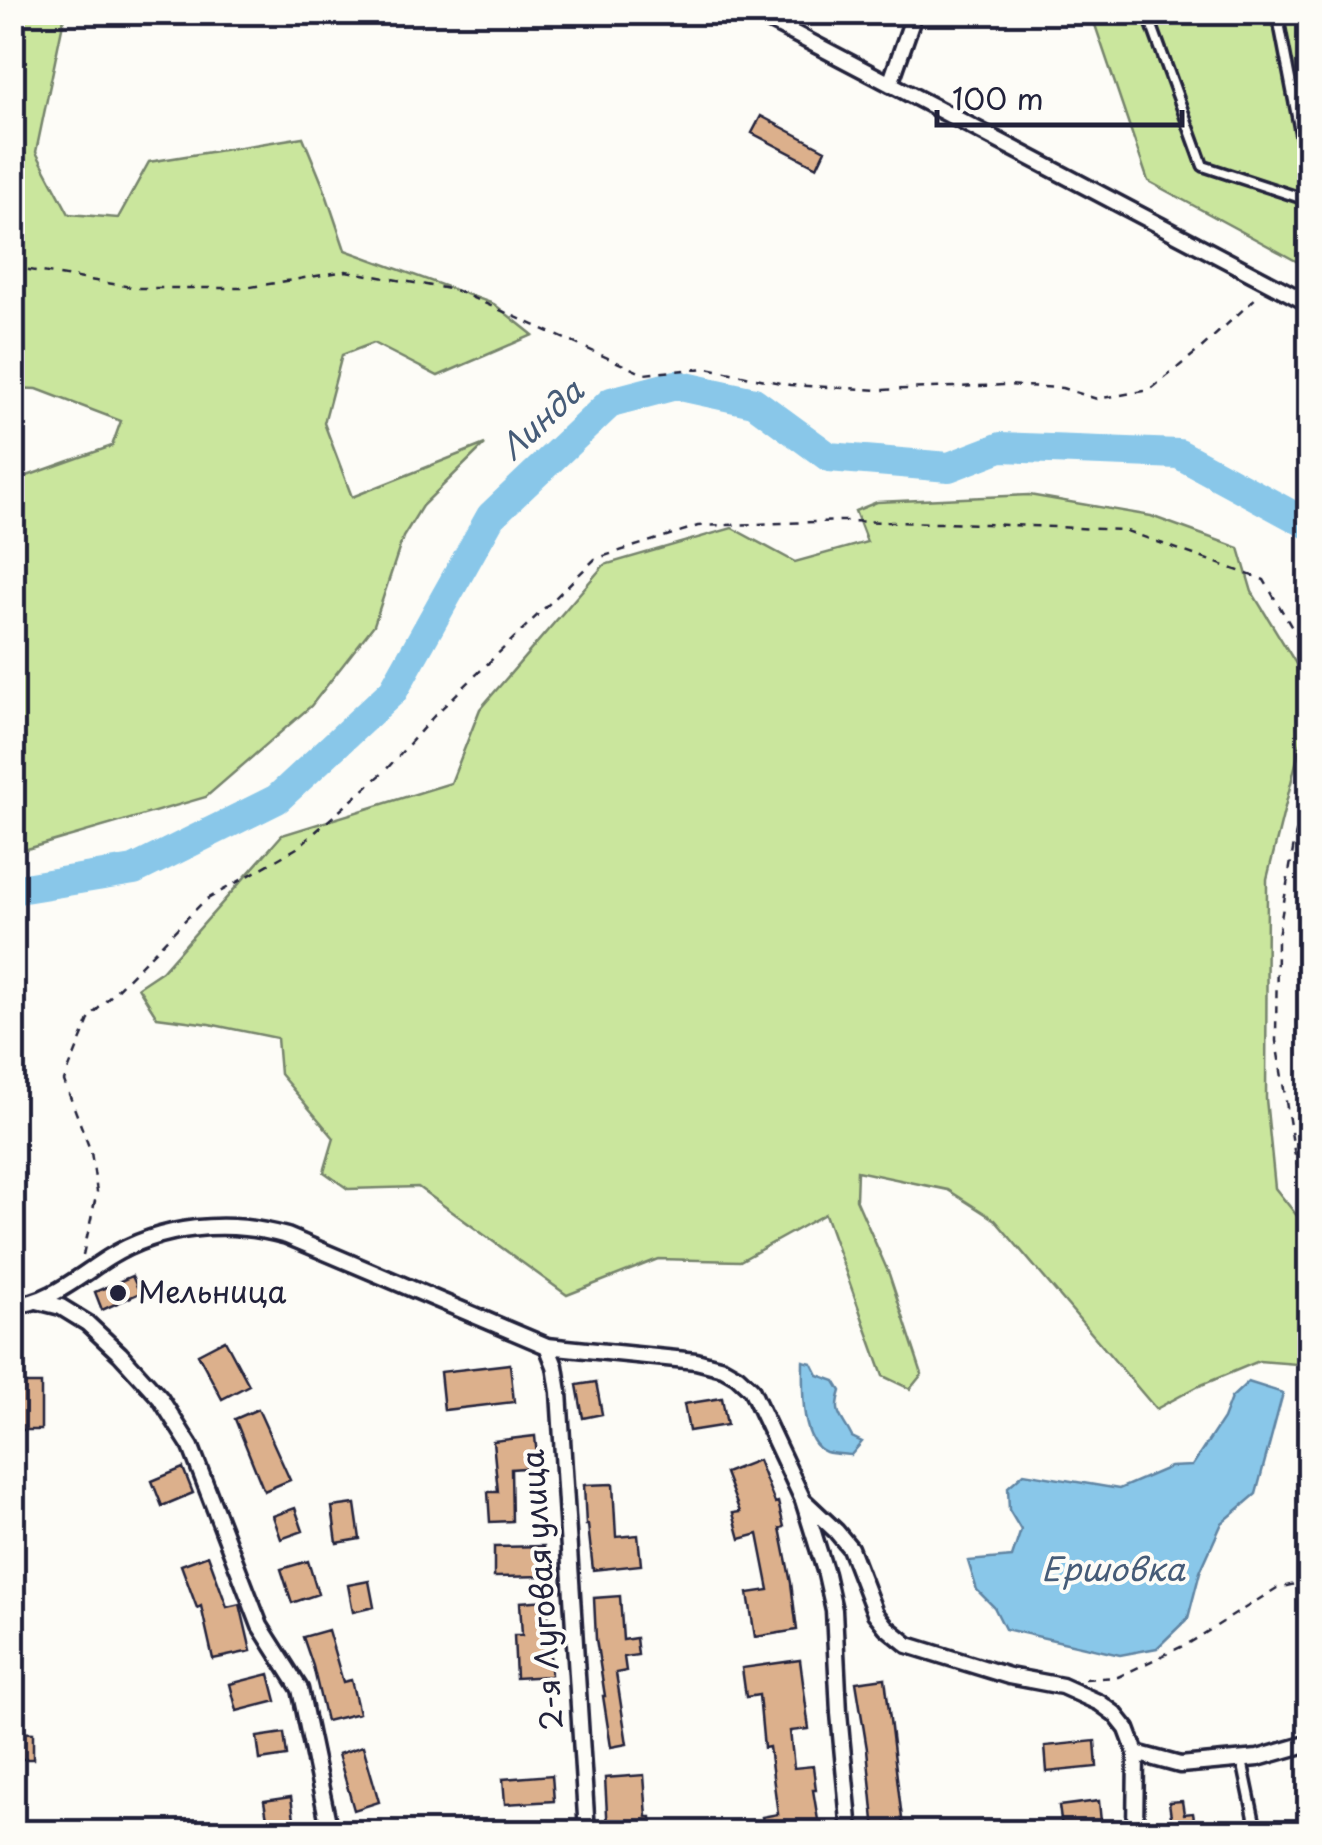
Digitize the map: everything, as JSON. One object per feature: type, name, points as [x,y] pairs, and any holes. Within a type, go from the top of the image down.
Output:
[{"type":"street","points":[[753,12],[1310,304]]},
{"type":"street","points":[[890,84],[912,12]]},
{"type":"street","points":[[12,1306],[37,1301],[146,1238],[175,1230],[261,1228],[547,1346],[696,1361],[737,1376],[751,1390],[803,1500],[826,1574],[834,1610],[850,1832]]},
{"type":"street","points":[[37,1301],[61,1307],[88,1323],[160,1398],[191,1447],[260,1626],[300,1689],[330,1832]]},
{"type":"street","name":"2-я Луговая улица","points":[[547,1346],[555,1366],[558,1392],[587,1832]]},
{"type":"street","points":[[803,1500],[850,1548],[875,1613],[908,1644],[1009,1676],[1062,1686],[1115,1714],[1127,1729],[1136,1753],[1135,1832]]},
{"type":"street","points":[[1136,1753],[1180,1765],[1258,1758],[1310,1743]]},
{"type":"lane","points":[[1148,12],[1203,166],[1310,201]]},
{"type":"lane","points":[[1278,12],[1310,184]]},
{"type":"lane","points":[[1242,1760],[1257,1832]]},
{"type":"path","points":[[12,267],[137,288],[245,288],[346,271],[455,290],[644,374],[707,368],[790,384],[881,390],[1004,385],[1062,388],[1096,399],[1150,390],[1272,284]]},
{"type":"path","points":[[77,1278],[97,1192],[91,1152],[64,1081],[90,1016],[204,901],[298,848],[384,772],[434,716],[595,559],[698,526],[842,522],[1124,530],[1264,580],[1302,645],[1310,704]]},
{"type":"path","points":[[1310,752],[1277,942],[1276,1041],[1296,1162],[1310,1190]]},
{"type":"path","points":[[1078,1679],[1118,1676],[1191,1642],[1277,1588],[1310,1581]]},
{"type":"green space","points":[[13,13],[65,13],[36,152],[69,214],[118,218],[149,162],[303,137],[345,250],[494,304],[533,335],[438,376],[373,343],[342,355],[324,423],[352,497],[485,444],[422,506],[403,537],[374,625],[311,706],[206,797],[27,849],[12,848],[13,481],[112,446],[121,421],[37,389],[13,388]]},
{"type":"green space","points":[[1091,13],[1309,13],[1309,268],[1148,181]]},
{"type":"green space","points":[[1029,495],[1151,516],[1239,548],[1252,592],[1309,685],[1302,739],[1267,879],[1266,1099],[1275,1188],[1309,1231],[1309,1365],[1259,1361],[1156,1409],[995,1220],[948,1190],[857,1171],[856,1199],[889,1274],[922,1374],[910,1389],[883,1376],[825,1214],[740,1261],[658,1259],[567,1295],[418,1187],[348,1189],[324,1172],[334,1138],[280,1074],[277,1038],[157,1017],[138,987],[162,971],[282,835],[451,783],[480,709],[604,565],[732,528],[795,562],[867,542],[855,511],[877,502]]},
{"type":"water","points":[[803,1361],[812,1363],[818,1375],[835,1381],[841,1391],[840,1415],[852,1437],[862,1442],[851,1455],[826,1452],[811,1437],[804,1411]]},
{"type":"water","name":"Ершовка","points":[[1248,1382],[1283,1393],[1256,1494],[1222,1523],[1200,1572],[1188,1618],[1157,1648],[1120,1655],[1005,1629],[994,1607],[977,1590],[968,1561],[1012,1557],[1021,1530],[1009,1510],[1008,1487],[1024,1473],[1119,1489],[1170,1467],[1192,1466],[1223,1419],[1231,1398]]},
{"type":"building","points":[[761,116],[825,150],[817,167],[752,133]]},
{"type":"building","name":"Мельница","points":[[132,1276],[140,1293],[102,1310],[95,1292]]},
{"type":"building","points":[[225,1340],[249,1385],[222,1399],[198,1354]]},
{"type":"building","points":[[510,1364],[514,1402],[444,1410],[440,1372]]},
{"type":"building","points":[[596,1382],[602,1414],[583,1418],[577,1385]]},
{"type":"building","points":[[12,1384],[41,1384],[41,1430],[12,1430]]},
{"type":"building","points":[[722,1398],[727,1425],[689,1431],[684,1404]]},
{"type":"building","points":[[258,1409],[290,1480],[264,1491],[235,1419]]},
{"type":"building","points":[[535,1436],[538,1467],[511,1469],[512,1521],[490,1522],[488,1492],[498,1492],[493,1441]]},
{"type":"building","points":[[758,1460],[775,1503],[778,1502],[784,1527],[780,1528],[797,1630],[755,1637],[748,1593],[769,1590],[758,1534],[740,1539],[733,1513],[740,1512],[725,1473]]},
{"type":"building","points":[[183,1468],[193,1493],[162,1506],[152,1481]]},
{"type":"building","points":[[613,1484],[616,1537],[638,1535],[641,1565],[593,1570],[584,1485]]},
{"type":"building","points":[[355,1504],[360,1539],[337,1543],[332,1507]]},
{"type":"building","points":[[295,1508],[303,1531],[281,1539],[273,1516]]},
{"type":"building","points":[[544,1546],[545,1576],[494,1577],[494,1547]]},
{"type":"building","points":[[208,1555],[227,1607],[240,1604],[251,1651],[213,1659],[201,1606],[197,1608],[181,1565]]},
{"type":"building","points":[[308,1561],[318,1594],[292,1603],[281,1569]]},
{"type":"building","points":[[369,1581],[374,1607],[353,1612],[348,1585]]},
{"type":"building","points":[[620,1596],[623,1640],[636,1638],[638,1655],[624,1657],[626,1671],[616,1673],[627,1744],[611,1747],[594,1598]]},
{"type":"building","points":[[548,1600],[551,1676],[516,1678],[514,1635],[522,1635],[520,1602]]},
{"type":"building","points":[[328,1630],[343,1682],[351,1680],[359,1713],[326,1721],[303,1637]]},
{"type":"building","points":[[800,1660],[809,1729],[790,1731],[794,1768],[813,1766],[820,1832],[765,1832],[762,1817],[778,1814],[769,1747],[764,1748],[759,1695],[746,1697],[742,1668]]},
{"type":"building","points":[[269,1674],[276,1701],[237,1711],[230,1684]]},
{"type":"building","points":[[885,1678],[903,1827],[875,1831],[856,1682]]},
{"type":"building","points":[[12,1732],[33,1733],[33,1759],[12,1759]]},
{"type":"building","points":[[284,1733],[287,1756],[260,1760],[257,1737]]},
{"type":"building","points":[[1095,1741],[1097,1767],[1047,1772],[1045,1746]]},
{"type":"building","points":[[363,1746],[379,1802],[354,1810],[338,1754]]},
{"type":"building","points":[[552,1775],[554,1801],[505,1804],[503,1779]]},
{"type":"building","points":[[644,1775],[652,1832],[608,1832],[605,1778]]},
{"type":"building","points":[[291,1797],[295,1826],[269,1830],[264,1801]]},
{"type":"building","points":[[1099,1801],[1101,1822],[1062,1827],[1059,1806]]},
{"type":"building","points":[[1182,1801],[1184,1814],[1193,1813],[1196,1832],[1173,1832],[1169,1802]]},
{"type":"waterway","name":"Линда","points":[[12,890],[134,870],[277,799],[393,691],[491,516],[611,402],[676,385],[754,402],[829,457],[949,467],[1001,447],[1179,454],[1310,525]]},
{"type":"place","name":"Мельница","points":[[118,1293]]}]
